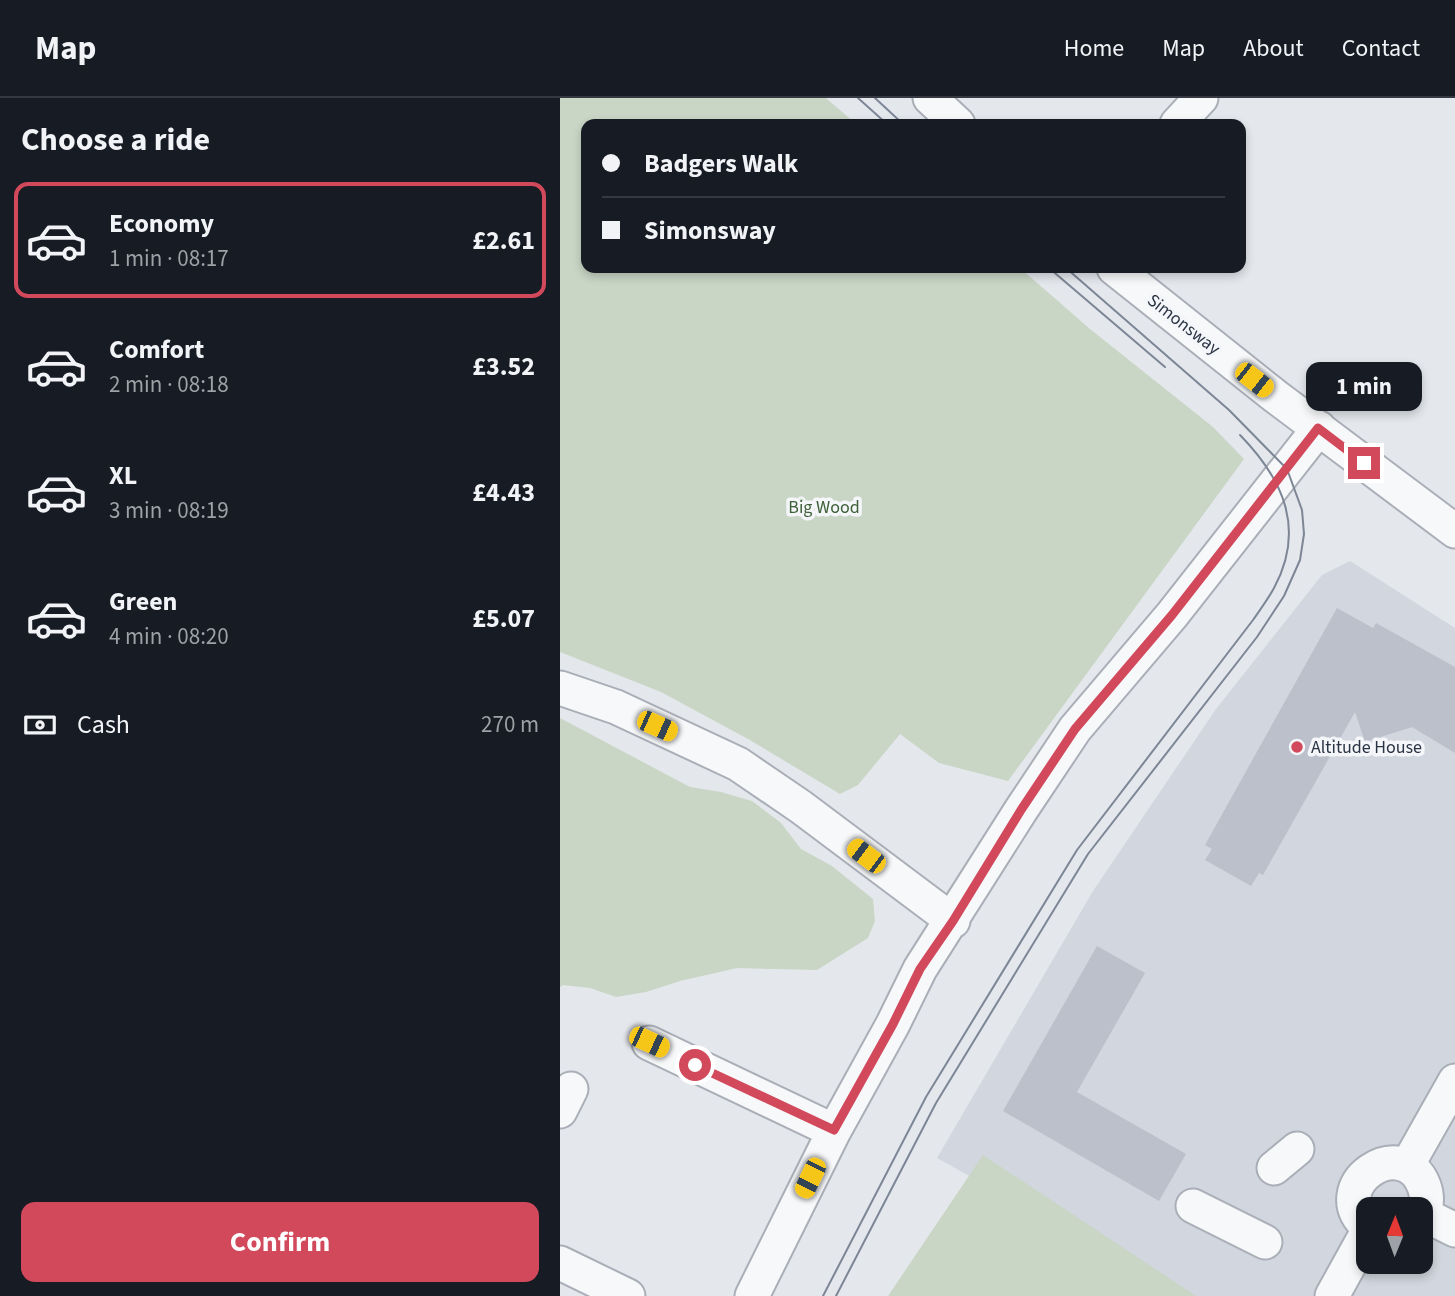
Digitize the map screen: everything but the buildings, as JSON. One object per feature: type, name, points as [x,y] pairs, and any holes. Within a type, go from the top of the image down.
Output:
[{"type":"street","points":[[930,98],[953,119]]},
{"type":"street","points":[[1182,119],[1201,98]]},
{"type":"street","name":"Simonsway","points":[[1120,273],[1275,396],[1455,531]]},
{"type":"street","points":[[752,1296],[834,1130],[920,969],[953,921],[1021,810],[1075,729],[1172,615],[1318,428]]},
{"type":"street","points":[[560,688],[616,707],[738,764],[801,807],[953,921]]},
{"type":"street","points":[[649,1042],[834,1130]]},
{"type":"street","points":[[1407,1166],[1455,1081]]},
{"type":"street","points":[[1356,1208],[1354,1194],[1358,1183],[1374,1167],[1385,1163],[1407,1166],[1422,1181],[1427,1197]]},
{"type":"street","points":[[1193,1206],[1265,1242]]},
{"type":"street","points":[[1433,1221],[1455,1230]]},
{"type":"street","points":[[1332,1296],[1356,1251]]},
{"type":"street","points":[[560,1263],[628,1296]]},
{"type":"shaded area","points":[[1350,561],[1455,628],[1455,1296],[1184,1296],[937,1158],[1093,891],[1216,709],[1322,575]]},
{"type":"green space","name":"Big Wood","points":[[560,98],[826,98],[850,119],[581,119],[581,273],[1026,273],[1090,329],[1213,427],[1244,459],[1008,781],[939,763],[900,734],[858,785],[840,794],[748,739],[661,692],[560,652]]},
{"type":"green space","points":[[560,718],[690,787],[752,801],[781,823],[801,849],[832,866],[873,899],[875,921],[868,938],[817,970],[737,968],[646,992],[616,997],[590,988],[560,987]]},
{"type":"green space","points":[[983,1155],[1196,1296],[888,1296]]},
{"type":"tram line","points":[[858,98],[881,119]]},
{"type":"tram line","points":[[875,98],[898,119]]},
{"type":"tram line","points":[[1055,273],[1165,367]]},
{"type":"tram line","points":[[836,1296],[936,1103],[1088,854],[1257,637],[1284,596],[1300,560],[1304,534],[1302,510],[1287,469],[1229,410],[1072,273]]},
{"type":"tram line","points":[[823,1296],[926,1097],[1077,850],[1253,620],[1274,588],[1288,545],[1289,525],[1285,506],[1268,469],[1240,435]]},
{"type":"place","name":"Altitude House","points":[[1297,747]]},
{"type":"route","points":[[695,1065],[834,1130],[920,969],[1075,729],[1172,615],[1318,428],[1364,463]]}]
